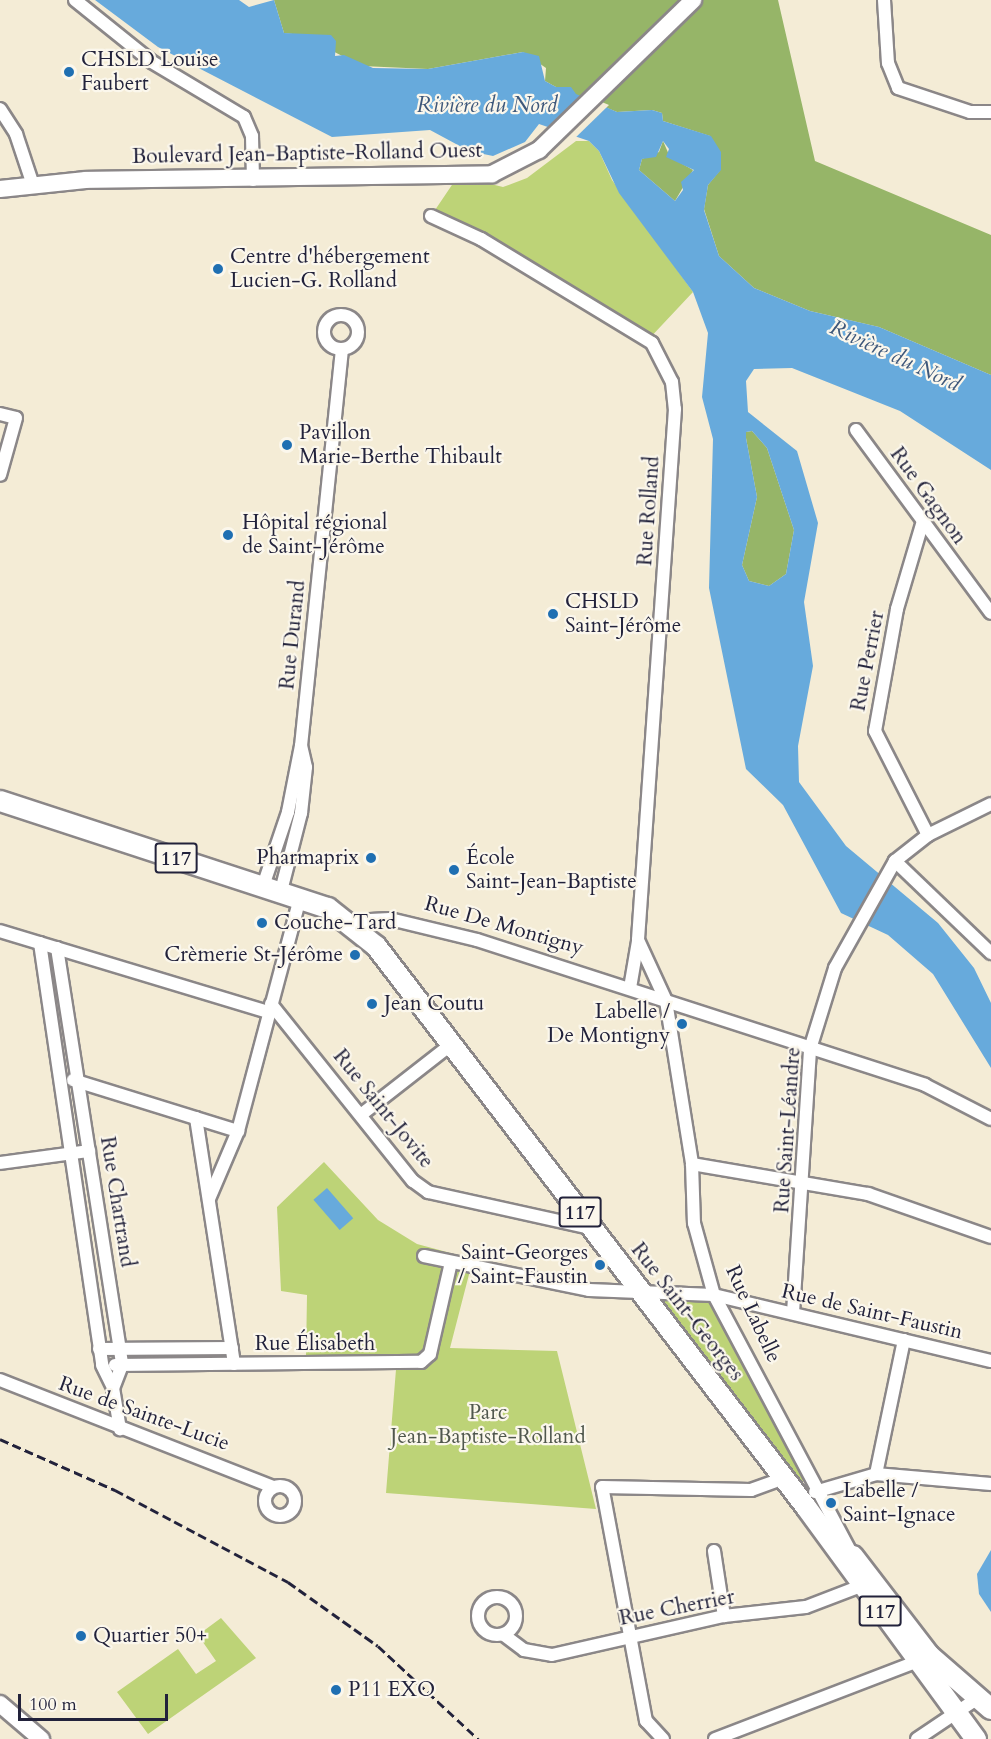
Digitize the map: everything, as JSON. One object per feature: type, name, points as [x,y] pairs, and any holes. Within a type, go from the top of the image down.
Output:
[{"type":"main road","name":"Rue De Montigny","points":[[0,801],[281,892],[350,921]]},
{"type":"main road","name":"Rue Saint-Georges","points":[[350,921],[453,1043],[591,1228],[784,1478],[811,1499],[861,1586],[977,1739]]},
{"type":"main road","name":"Rue Labelle","points":[[811,1499],[929,1655],[985,1704]]},
{"type":"main road","points":[[977,1739],[978,1728],[991,1720]]},
{"type":"street","points":[[75,0],[152,62],[244,117],[252,136],[252,180]]},
{"type":"street","name":"Boulevard Jean-Baptiste-Rolland Ouest","points":[[0,189],[32,183],[492,174],[516,165],[553,138],[693,0]]},
{"type":"street","points":[[884,0],[888,63],[898,88],[970,112],[991,112]]},
{"type":"street","points":[[0,109],[16,134],[32,183]]},
{"type":"street","name":"Rue Rolland","points":[[431,216],[481,239],[652,343],[672,382],[674,419],[638,940],[630,988]]},
{"type":"street","name":"Rue Durand","points":[[209,1199],[238,1131],[270,1008],[288,812],[301,746],[342,349]]},
{"type":"street","points":[[0,414],[16,418],[0,475]]},
{"type":"street","name":"Rue Gagnon","points":[[856,430],[991,613]]},
{"type":"street","name":"Rue Perrier","points":[[923,521],[897,609],[875,731],[928,835]]},
{"type":"street","name":"Rue Durand","points":[[281,892],[301,813],[306,767],[301,746]]},
{"type":"street","points":[[991,804],[928,835],[892,865],[991,952]]},
{"type":"street","name":"Rue Saint-Léandre","points":[[793,1313],[805,1182],[810,1049],[836,968],[854,930],[892,865]]},
{"type":"street","name":"Rue De Montigny","points":[[350,921],[390,919],[477,940],[925,1085],[991,1119]]},
{"type":"street","points":[[0,931],[270,1008]]},
{"type":"street","name":"Rue Rolland","points":[[638,940],[666,1001]]},
{"type":"street","name":"Rue Chartrand","points":[[40,943],[99,1349],[102,1365],[114,1388],[120,1429]]},
{"type":"street","name":"Rue Chartrand","points":[[57,948],[122,1365],[114,1388]]},
{"type":"street","name":"Rue Labelle","points":[[666,1001],[692,1164],[694,1223],[714,1295],[811,1499]]},
{"type":"street","name":"Rue Saint-Jovite","points":[[270,1008],[362,1114],[413,1180],[428,1192],[591,1228]]},
{"type":"street","points":[[53,1024],[69,1021]]},
{"type":"street","points":[[362,1114],[453,1043]]},
{"type":"street","points":[[60,1079],[78,1080],[238,1131]]},
{"type":"street","points":[[196,1118],[234,1364]]},
{"type":"street","points":[[0,1163],[89,1151]]},
{"type":"street","points":[[692,1164],[868,1194],[991,1237]]},
{"type":"street","name":"Rue de Saint-Faustin","points":[[424,1256],[590,1290],[714,1295],[991,1360]]},
{"type":"street","name":"Rue Élisabeth","points":[[102,1365],[427,1360],[451,1262]]},
{"type":"street","points":[[876,1474],[904,1340]]},
{"type":"street","name":"Rue Élisabeth","points":[[99,1349],[232,1348]]},
{"type":"street","name":"Rue de Sainte-Lucie","points":[[0,1380],[120,1429],[273,1487]]},
{"type":"street","points":[[811,1499],[876,1474],[991,1485]]},
{"type":"street","points":[[663,1739],[646,1720],[628,1637],[602,1487],[751,1490],[784,1478]]},
{"type":"street","points":[[714,1551],[724,1616]]},
{"type":"street","name":"Rue Cherrier","points":[[504,1635],[524,1650],[552,1655],[724,1616],[806,1607],[861,1586]]},
{"type":"street","points":[[715,1739],[918,1661]]},
{"type":"street","points":[[0,1704],[41,1739]]},
{"type":"street","points":[[917,1739],[957,1713],[985,1704]]},
{"type":"green space","points":[[274,0],[778,0],[815,161],[991,235],[991,375],[879,327],[810,311],[754,288],[719,256],[704,209],[708,185],[721,169],[710,136],[663,121],[662,113],[652,110],[617,112],[556,87],[545,81],[546,68],[523,52],[428,69],[362,66],[301,35],[284,33]]},
{"type":"green space","points":[[576,141],[589,141],[599,151],[612,180],[693,292],[647,341],[431,216],[458,176],[503,187],[527,178]]},
{"type":"green space","points":[[663,141],[670,157],[693,170],[675,201],[639,170],[642,159],[659,152]]},
{"type":"green space","points":[[752,431],[767,448],[794,530],[786,574],[769,586],[749,581],[742,565],[757,497],[746,438],[746,432]]},
{"type":"green space","name":"Parc Jean-Baptiste-Rolland","points":[[324,1162],[378,1220],[417,1244],[473,1259],[450,1348],[557,1351],[596,1509],[386,1493],[397,1357],[306,1356],[307,1295],[281,1291],[277,1207]]},
{"type":"green space","points":[[642,1292],[714,1295],[803,1480],[801,1485]]},
{"type":"green space","points":[[221,1618],[256,1658],[148,1734],[117,1692],[178,1649],[196,1674],[216,1661],[198,1635]]},
{"type":"water","name":"Rivière du Nord","points":[[95,0],[239,0],[249,7],[274,0],[284,33],[331,35],[336,41],[335,56],[344,55],[373,68],[428,69],[523,52],[539,56],[545,81],[556,87],[571,87],[576,94],[617,112],[652,110],[662,113],[663,121],[711,136],[721,152],[721,170],[708,185],[704,210],[719,256],[754,288],[810,311],[879,327],[991,375],[991,470],[900,411],[792,368],[754,369],[746,381],[748,412],[797,451],[818,523],[804,602],[813,666],[798,746],[799,782],[846,846],[938,923],[974,968],[991,1003],[991,1068],[933,974],[888,935],[841,913],[783,805],[746,769],[709,588],[713,439],[702,397],[708,333],[693,292],[619,193],[599,151],[589,141],[539,124],[525,142],[493,156],[469,151],[430,130],[332,137],[158,47]],"holes":[[[663,141],[669,149],[666,157],[694,170],[681,182],[683,190],[675,201],[639,170],[642,159],[656,157]],[[752,431],[767,448],[794,530],[786,574],[769,586],[749,581],[742,565],[757,497],[746,438],[746,432]]]},
{"type":"water","points":[[327,1188],[353,1218],[340,1230],[313,1200]]},
{"type":"water","points":[[991,1550],[991,1612],[979,1594],[977,1574]]},
{"type":"pier","points":[[585,95],[609,105],[571,142],[548,130]]},
{"type":"railway","points":[[0,1439],[115,1490],[288,1582],[378,1646],[478,1739]]},
{"type":"place","name":"CHSLD Louise Faubert","points":[[69,72]]},
{"type":"place","name":"Centre d'hébergement Lucien-G. Rolland","points":[[218,269]]},
{"type":"place","name":"Pavillon Marie-Berthe Thibault","points":[[287,445]]},
{"type":"place","name":"Hôpital régional de Saint-Jérôme","points":[[228,535]]},
{"type":"place","name":"CHSLD Saint-Jérôme","points":[[553,614]]},
{"type":"place","name":"Pharmaprix","points":[[371,858]]},
{"type":"place","name":"École Saint-Jean-Baptiste","points":[[454,870]]},
{"type":"place","name":"Couche-Tard","points":[[262,923]]},
{"type":"place","name":"Crèmerie St-Jérôme","points":[[355,955]]},
{"type":"place","name":"Jean Coutu","points":[[372,1004]]},
{"type":"place","name":"Labelle / De Montigny","points":[[682,1024]]},
{"type":"place","name":"Saint-Georges / Saint-Faustin","points":[[600,1265]]},
{"type":"place","name":"Labelle / Saint-Ignace","points":[[831,1503]]},
{"type":"place","name":"Quartier 50+","points":[[81,1636]]},
{"type":"place","name":"P11 EXO","points":[[336,1690]]}]
